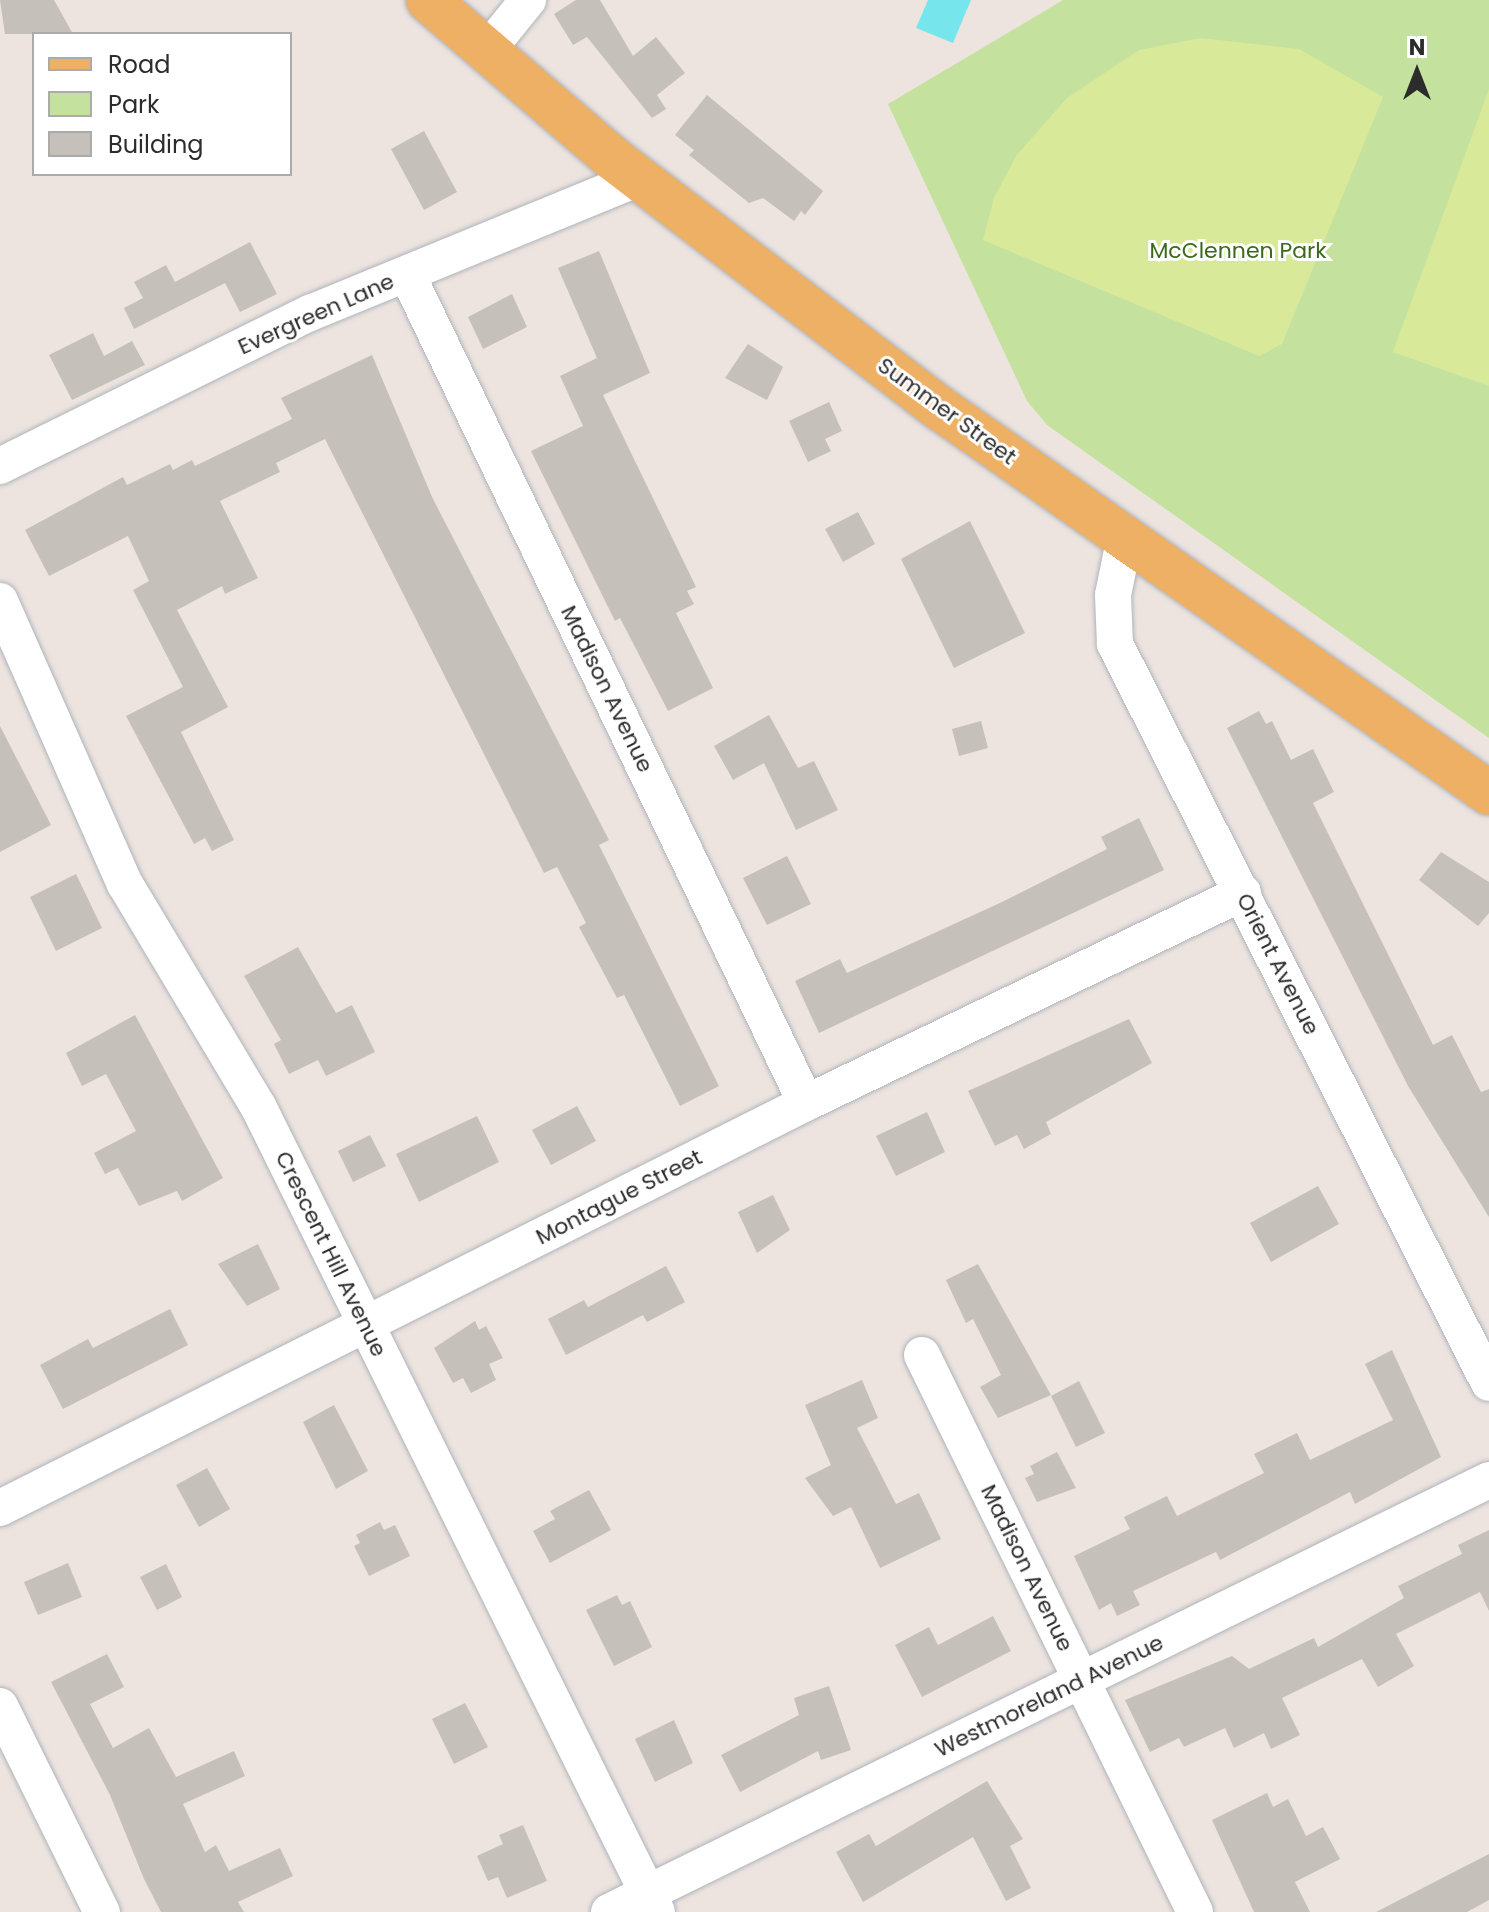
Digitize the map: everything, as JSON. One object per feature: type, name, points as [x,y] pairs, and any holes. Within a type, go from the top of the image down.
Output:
[{"type":"main road","name":"Summer Street","points":[[428,0],[639,178],[941,409],[1489,793]]},
{"type":"street","points":[[486,52],[528,0]]},
{"type":"street","name":"Evergreen Lane","points":[[0,466],[310,313],[639,178]]},
{"type":"street","name":"Madison Avenue","points":[[407,274],[806,1103]]},
{"type":"street","name":"Orient Avenue","points":[[1125,536],[1113,595],[1115,644],[1489,1383]]},
{"type":"street","name":"Crescent Hill Avenue","points":[[0,601],[125,884],[258,1106],[653,1903]]},
{"type":"street","name":"Montague Street","points":[[0,1508],[806,1103],[1243,893]]},
{"type":"street","name":"Madison Avenue","points":[[922,1355],[1195,1912]]},
{"type":"street","name":"Westmoreland Avenue","points":[[609,1912],[653,1903],[1083,1680],[1489,1480]]},
{"type":"street","points":[[0,1706],[102,1912]]},
{"type":"green space","name":"McClennen Park","points":[[1063,0],[1489,0],[1489,738],[1047,425],[1027,401],[888,104]]},
{"type":"green space","points":[[1201,38],[1299,49],[1383,97],[1282,344],[1259,356],[983,240],[994,198],[1016,156],[1067,98],[1139,50]]},
{"type":"green space","points":[[1489,89],[1489,386],[1393,352]]},
{"type":"water","points":[[928,0],[971,0],[953,43],[916,28]]},
{"type":"building","points":[[0,0],[54,0],[72,32],[32,32],[5,34]]},
{"type":"building","points":[[576,0],[600,0],[633,56],[656,37],[685,73],[657,95],[666,109],[652,118],[587,37],[573,45],[554,14]]},
{"type":"building","points":[[707,95],[823,191],[805,215],[801,211],[794,221],[763,198],[749,203],[689,155],[694,150],[675,135]]},
{"type":"building","points":[[424,131],[457,192],[424,210],[391,149]]},
{"type":"building","points":[[250,242],[277,294],[240,312],[225,283],[134,329],[124,308],[143,298],[134,282],[166,265],[175,282]]},
{"type":"building","points":[[599,251],[650,373],[603,395],[696,587],[687,591],[694,604],[676,613],[713,688],[668,711],[620,618],[615,621],[531,451],[583,426],[560,376],[597,358],[558,268]]},
{"type":"building","points":[[512,294],[527,327],[483,349],[468,317]]},
{"type":"building","points":[[93,333],[104,356],[132,341],[145,365],[72,400],[49,355]]},
{"type":"building","points":[[748,344],[783,367],[767,400],[725,378]]},
{"type":"building","points":[[372,355],[433,499],[609,840],[599,845],[719,1086],[680,1106],[624,995],[617,998],[579,927],[586,923],[557,867],[544,873],[325,439],[276,463],[280,472],[220,501],[258,578],[225,594],[222,586],[177,610],[228,707],[181,732],[234,840],[212,851],[205,838],[194,844],[126,716],[183,687],[133,590],[149,581],[128,536],[49,576],[25,530],[123,477],[127,485],[170,464],[173,470],[192,460],[195,466],[292,419],[281,398]]},
{"type":"building","points":[[829,402],[842,431],[825,439],[831,451],[808,462],[789,421]]},
{"type":"building","points":[[858,512],[875,544],[843,562],[825,529]]},
{"type":"building","points":[[970,521],[1025,633],[954,668],[901,559]]},
{"type":"building","points":[[1259,711],[1266,724],[1272,721],[1291,760],[1313,749],[1334,792],[1313,803],[1433,1045],[1452,1035],[1481,1092],[1489,1089],[1489,1217],[1408,1086],[1227,728]]},
{"type":"building","points":[[769,715],[798,768],[814,761],[838,810],[796,830],[764,763],[733,780],[714,746]]},
{"type":"building","points":[[981,721],[988,748],[959,756],[952,729]]},
{"type":"building","points":[[0,726],[51,825],[0,852]]},
{"type":"building","points":[[1139,818],[1164,870],[819,1033],[795,981],[840,959],[847,973],[1002,902],[1107,849],[1101,837]]},
{"type":"building","points":[[1441,852],[1489,882],[1489,913],[1478,926],[1419,880]]},
{"type":"building","points":[[787,856],[811,904],[767,925],[743,878]]},
{"type":"building","points":[[76,874],[102,928],[56,951],[30,897]]},
{"type":"building","points":[[298,947],[336,1013],[352,1005],[375,1052],[326,1076],[318,1060],[289,1074],[274,1044],[281,1040],[244,976]]},
{"type":"building","points":[[135,1015],[223,1178],[182,1201],[177,1191],[139,1206],[118,1168],[105,1174],[94,1153],[136,1131],[106,1074],[82,1086],[66,1053]]},
{"type":"building","points":[[1129,1019],[1152,1063],[1046,1122],[1051,1134],[1024,1149],[1017,1135],[995,1146],[968,1091]]},
{"type":"building","points":[[577,1106],[596,1141],[551,1165],[532,1130]]},
{"type":"building","points":[[927,1112],[945,1152],[896,1176],[876,1136]]},
{"type":"building","points":[[477,1116],[499,1162],[419,1202],[396,1154]]},
{"type":"building","points":[[370,1135],[386,1166],[353,1182],[338,1151]]},
{"type":"building","points":[[1318,1186],[1339,1224],[1271,1262],[1250,1223]]},
{"type":"building","points":[[773,1195],[790,1230],[757,1253],[738,1212]]},
{"type":"building","points":[[258,1244],[280,1289],[247,1306],[218,1264]]},
{"type":"building","points":[[978,1264],[1051,1395],[998,1418],[980,1387],[1001,1375],[973,1319],[966,1323],[946,1280]]},
{"type":"building","points":[[666,1266],[685,1302],[647,1322],[643,1315],[566,1355],[548,1319],[584,1300],[588,1307]]},
{"type":"building","points":[[170,1309],[188,1345],[63,1409],[40,1365],[88,1339],[93,1348]]},
{"type":"building","points":[[475,1321],[479,1330],[486,1326],[503,1358],[489,1364],[496,1380],[471,1393],[463,1378],[453,1383],[434,1348]]},
{"type":"building","points":[[1392,1350],[1441,1457],[1355,1504],[1350,1492],[1220,1560],[1216,1552],[1133,1591],[1140,1605],[1117,1616],[1111,1603],[1099,1610],[1074,1556],[1130,1529],[1124,1517],[1167,1496],[1177,1516],[1264,1473],[1254,1454],[1297,1433],[1310,1460],[1393,1420],[1365,1364]]},
{"type":"building","points":[[862,1380],[878,1418],[857,1428],[896,1504],[919,1493],[941,1539],[880,1568],[851,1507],[833,1516],[805,1478],[831,1465],[805,1405]]},
{"type":"building","points":[[1079,1381],[1105,1433],[1076,1447],[1051,1396]]},
{"type":"building","points":[[334,1405],[368,1471],[336,1489],[303,1422]]},
{"type":"building","points":[[1057,1452],[1076,1488],[1037,1502],[1025,1478],[1034,1474],[1030,1466]]},
{"type":"building","points":[[207,1468],[230,1509],[199,1527],[176,1485]]},
{"type":"building","points":[[589,1490],[611,1530],[550,1563],[533,1531],[555,1519],[550,1511]]},
{"type":"building","points":[[380,1522],[384,1530],[395,1525],[410,1556],[369,1576],[354,1546],[360,1543],[356,1535]]},
{"type":"building","points":[[1489,1530],[1489,1611],[1480,1592],[1396,1634],[1414,1666],[1378,1687],[1362,1659],[1282,1698],[1300,1735],[1271,1749],[1264,1733],[1234,1748],[1225,1728],[1184,1747],[1179,1738],[1150,1752],[1125,1700],[1232,1656],[1249,1669],[1314,1638],[1318,1647],[1404,1598],[1398,1586],[1462,1554],[1458,1545]]},
{"type":"building","points":[[68,1563],[82,1597],[38,1615],[24,1582]]},
{"type":"building","points":[[166,1564],[182,1597],[157,1610],[140,1577]]},
{"type":"building","points":[[617,1595],[622,1605],[630,1601],[652,1647],[614,1666],[586,1610]]},
{"type":"building","points":[[993,1616],[1011,1651],[922,1697],[895,1645],[929,1627],[938,1645]]},
{"type":"building","points":[[107,1654],[124,1687],[90,1704],[113,1748],[149,1728],[176,1777],[234,1751],[245,1776],[183,1804],[205,1852],[216,1845],[229,1871],[280,1848],[293,1876],[238,1902],[244,1912],[161,1912],[110,1795],[51,1682]]},
{"type":"building","points":[[829,1686],[851,1750],[821,1760],[818,1751],[740,1792],[721,1755],[799,1715],[794,1698]]},
{"type":"building","points":[[465,1703],[488,1747],[454,1764],[432,1719]]},
{"type":"building","points":[[674,1720],[693,1763],[655,1782],[635,1739]]},
{"type":"building","points":[[987,1781],[1023,1839],[1010,1846],[1031,1888],[1006,1901],[973,1837],[863,1902],[836,1852],[869,1834],[876,1846]]},
{"type":"building","points":[[1267,1793],[1273,1807],[1288,1799],[1306,1836],[1323,1827],[1340,1859],[1295,1882],[1310,1912],[1254,1912],[1212,1820]]},
{"type":"building","points":[[523,1825],[547,1881],[507,1898],[498,1877],[488,1881],[477,1856],[503,1844],[499,1835]]},
{"type":"building","points":[[1489,1854],[1489,1900],[1467,1912],[1376,1912]]}]
